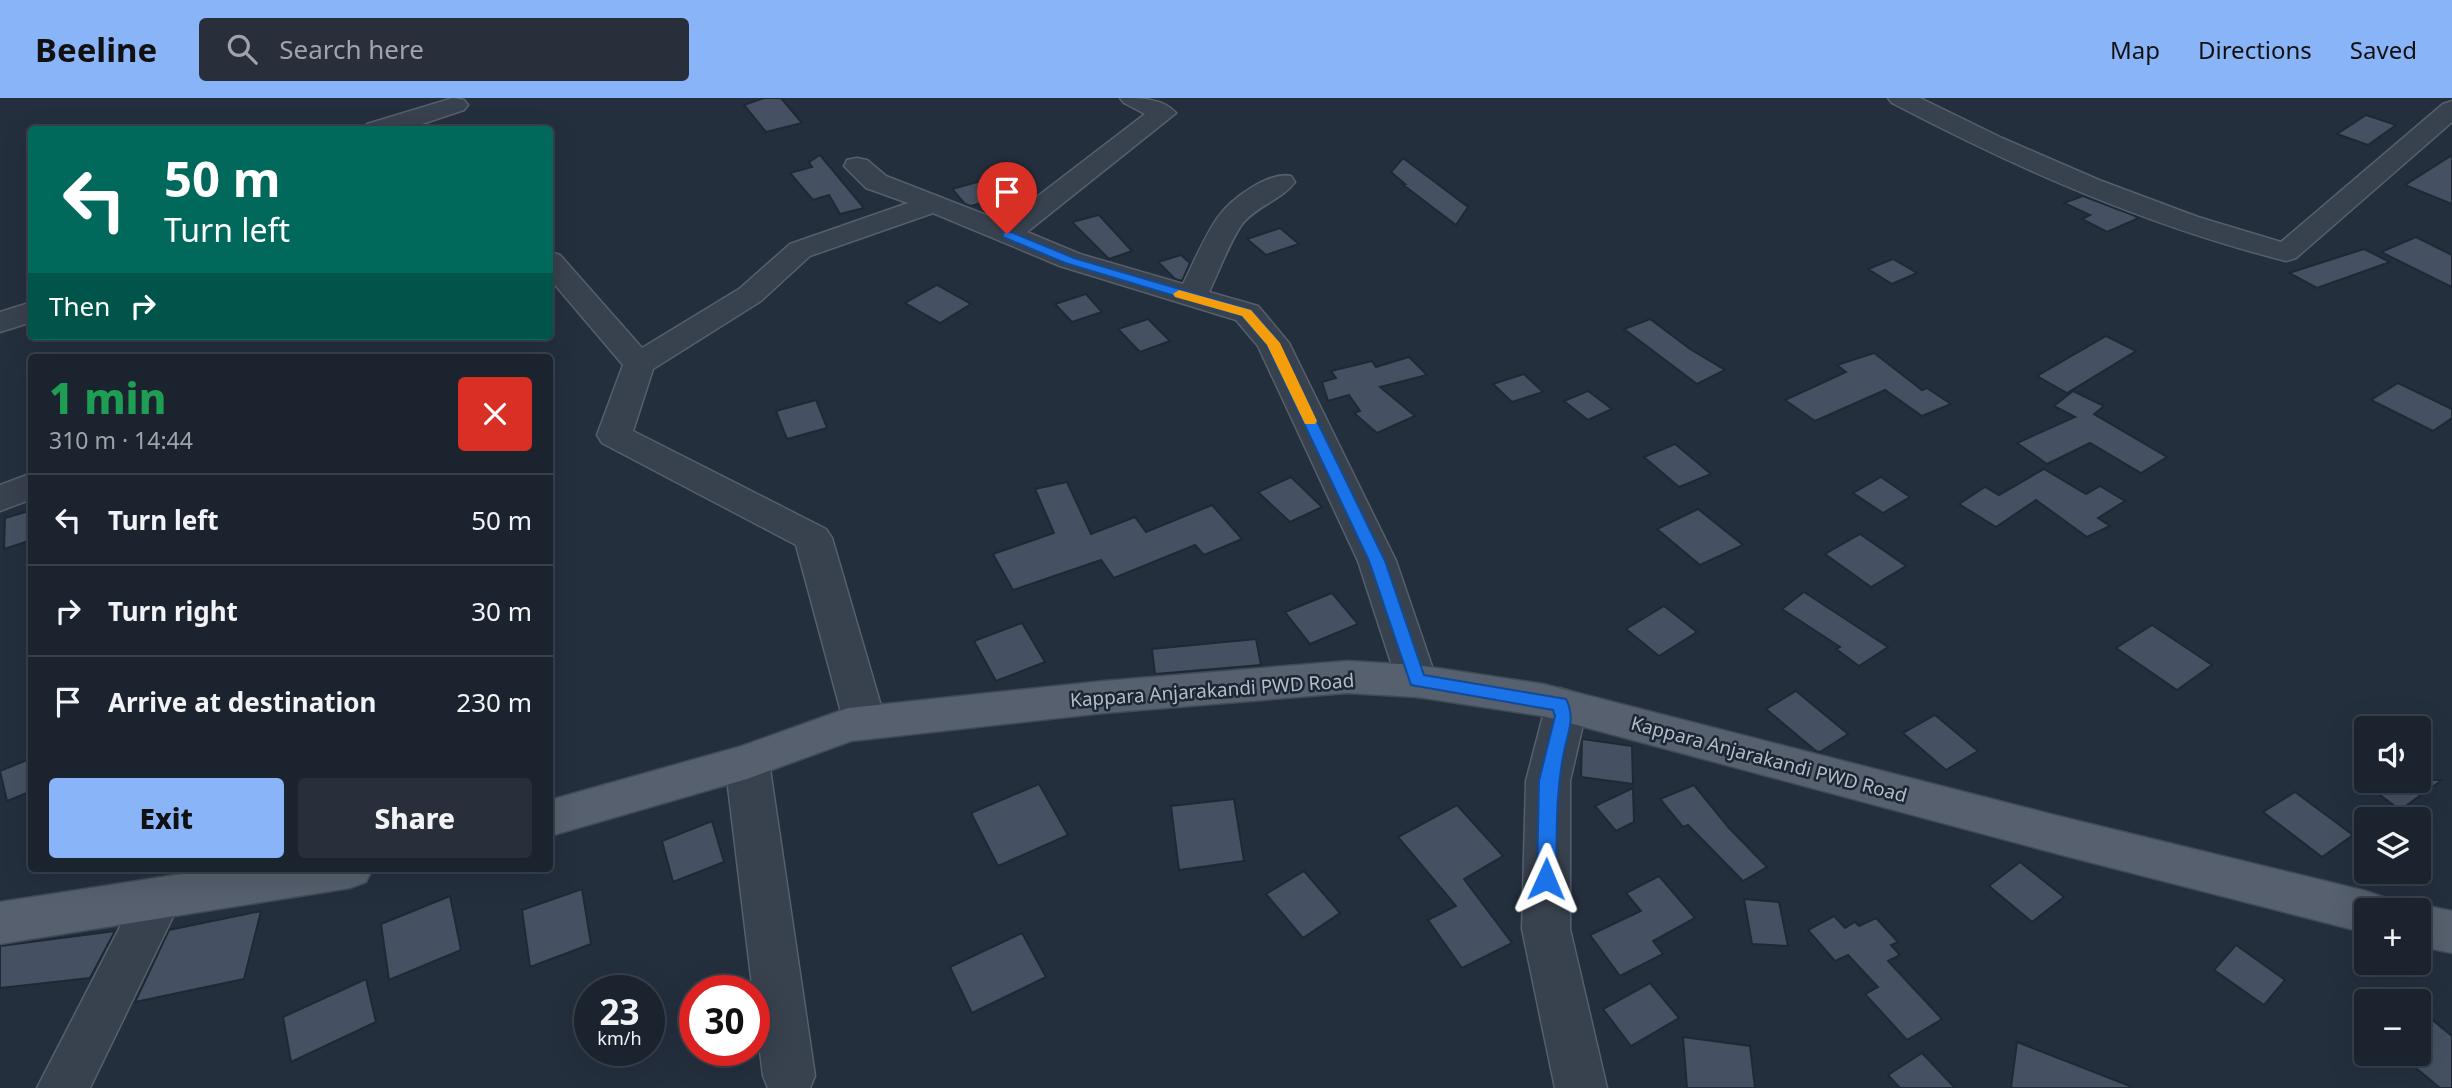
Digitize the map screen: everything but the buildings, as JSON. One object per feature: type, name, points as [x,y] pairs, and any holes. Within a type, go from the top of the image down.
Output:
[{"type":"main road","name":"Kappara Anjarakandi PWD Road","points":[[553,817],[747,762],[848,725],[1104,697],[1347,677],[1417,681],[1560,704],[2062,836],[2354,909]]},
{"type":"main road","points":[[0,923],[326,872]]},
{"type":"main road","points":[[2431,928],[2452,932]]},
{"type":"street","points":[[1007,234],[1163,113],[1133,98]]},
{"type":"street","points":[[1900,98],[2015,154],[2135,202],[2242,241],[2286,252],[2452,109]]},
{"type":"street","points":[[391,126],[458,108]]},
{"type":"street","points":[[857,166],[876,182],[934,202],[1070,260],[1247,313],[1273,343],[1377,561],[1417,681]]},
{"type":"street","points":[[1191,298],[1231,219],[1258,196],[1281,182]]},
{"type":"street","points":[[864,723],[813,538],[614,435],[639,364],[750,295],[800,250],[934,202]]},
{"type":"street","points":[[553,264],[639,364]]},
{"type":"street","points":[[0,323],[28,312]]},
{"type":"street","points":[[0,499],[28,487]]},
{"type":"street","points":[[1560,704],[1564,716],[1548,781],[1546,929],[1581,1088]]},
{"type":"street","points":[[747,762],[789,1076]]},
{"type":"street","points":[[63,1088],[158,900]]},
{"type":"slow traffic","points":[[1179,294],[1247,313],[1273,343],[1310,421]]},
{"type":"route","points":[[1007,234],[1070,260],[1247,313],[1273,343],[1377,561],[1417,681],[1560,704],[1564,716],[1548,781],[1546,879]]}]
